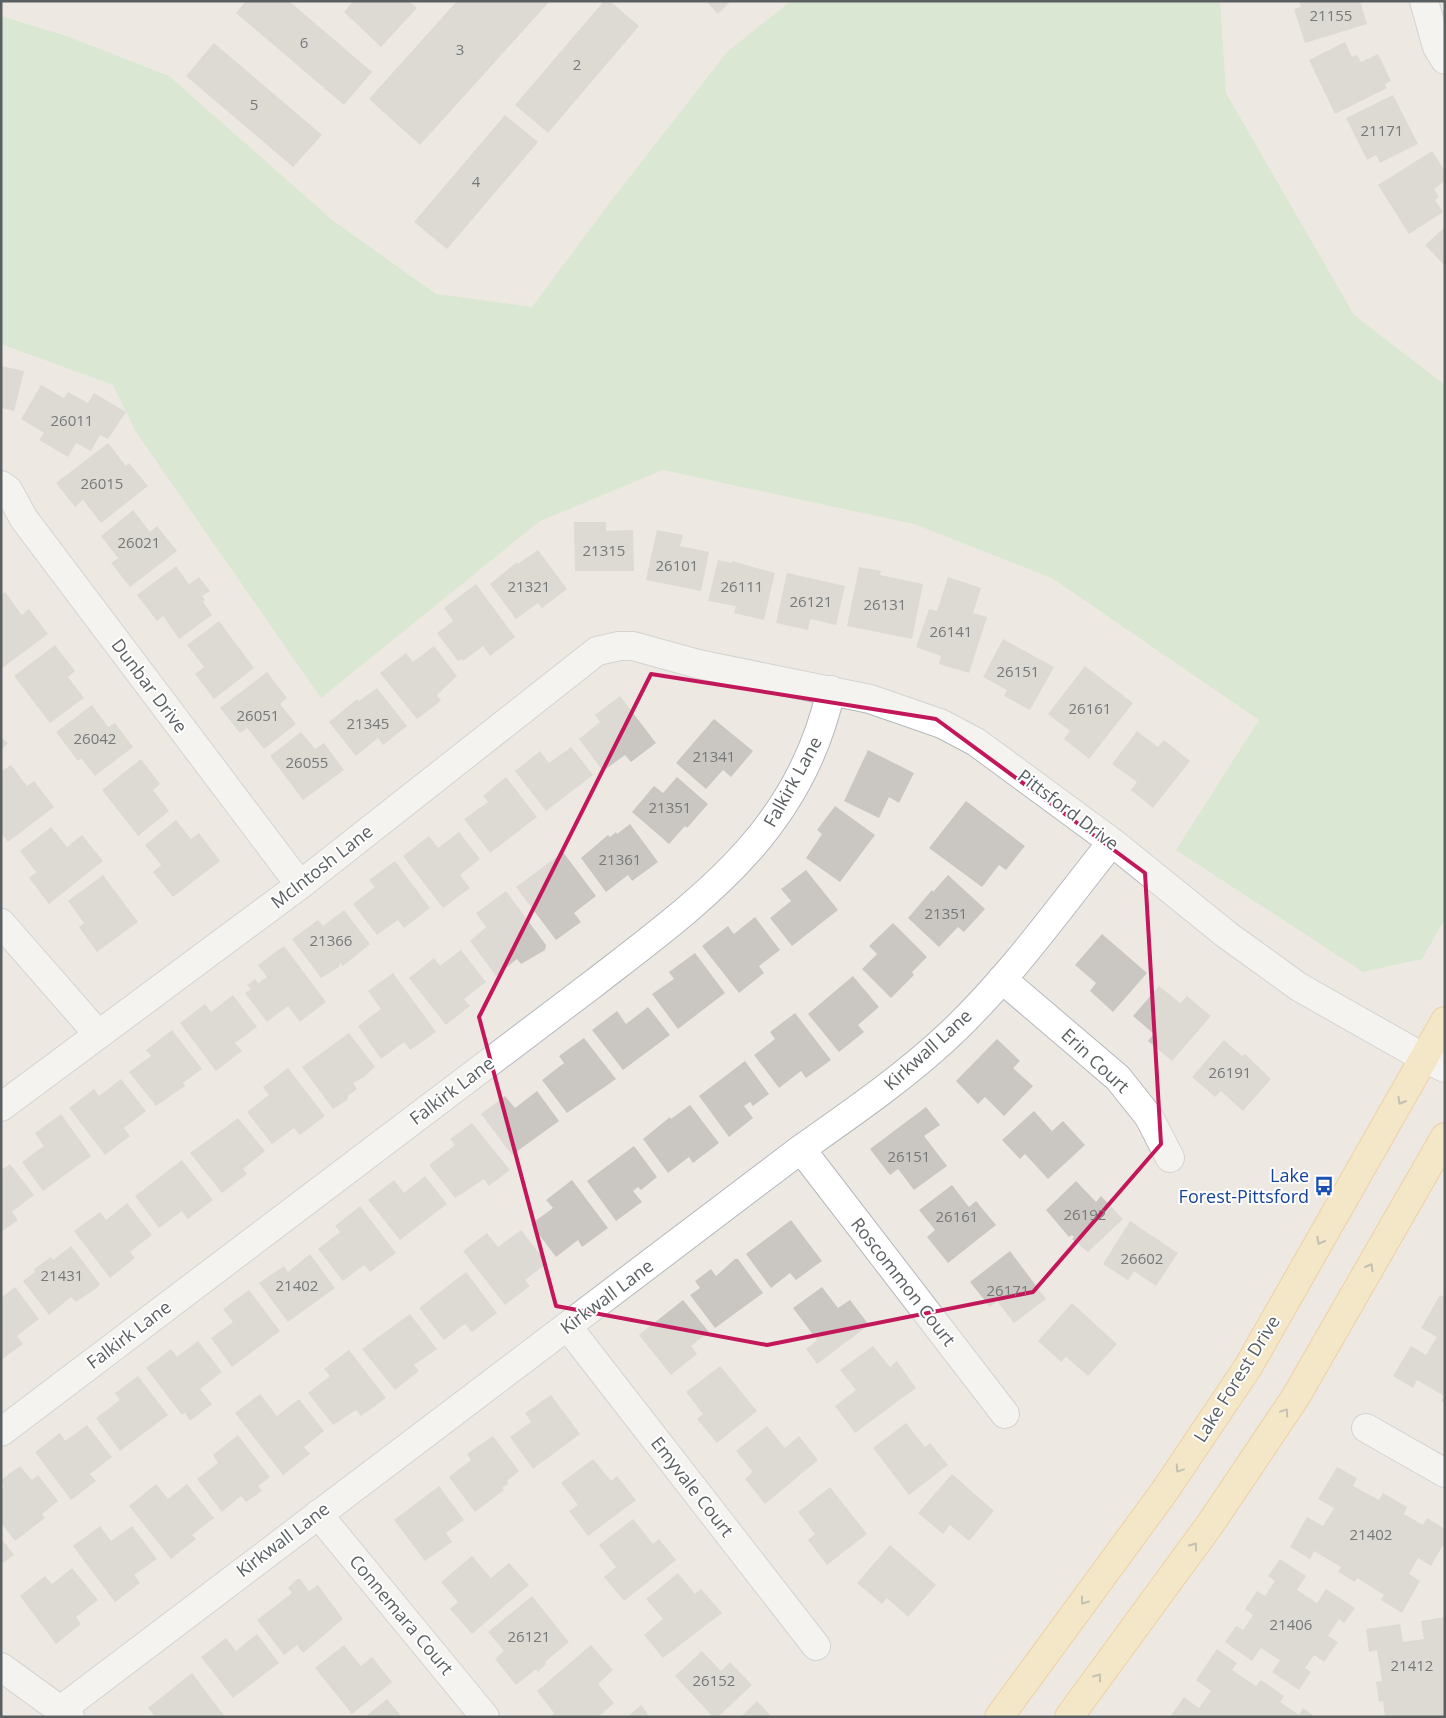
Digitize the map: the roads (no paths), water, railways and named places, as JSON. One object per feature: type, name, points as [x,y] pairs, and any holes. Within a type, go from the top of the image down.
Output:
[{"type":"main road","name":"Lake Forest Drive","points":[[999,1717],[1164,1492],[1248,1366],[1435,1063],[1445,1022]]},
{"type":"main road","points":[[1069,1717],[1211,1522],[1295,1398],[1445,1137]]},
{"type":"street","points":[[1424,1],[1438,47],[1445,60]]},
{"type":"street","name":"Dunbar Drive","points":[[1,485],[8,490],[24,519],[300,885]]},
{"type":"street","name":"McIntosh Lane","points":[[1,1107],[300,885],[597,651],[620,646],[633,646],[647,650]]},
{"type":"street","name":"Pittsford Drive","points":[[647,650],[698,664],[831,690],[908,710],[942,724],[976,742],[1112,842],[1228,936],[1299,987],[1435,1063]]},
{"type":"street","name":"Falkirk Lane","points":[[1,1432],[593,984],[678,918],[711,889],[731,871],[765,833],[789,797],[823,726],[831,690]]},
{"type":"street","name":"Kirkwall Lane","points":[[66,1713],[318,1514],[802,1149],[888,1088],[949,1035],[1002,979],[1112,842]]},
{"type":"street","points":[[1,923],[98,1034]]},
{"type":"street","name":"Erin Court","points":[[1002,979],[1118,1078],[1148,1117],[1170,1158]]},
{"type":"street","name":"Roscommon Court","points":[[802,1149],[1006,1414]]},
{"type":"street","name":"Emyvale Court","points":[[568,1327],[816,1646]]},
{"type":"street","points":[[1366,1428],[1445,1473]]},
{"type":"street","name":"Connemara Court","points":[[318,1514],[485,1717]]},
{"type":"street","points":[[1,1667],[66,1713]]},
{"type":"place","name":"Lake Forest-Pittsford","points":[[1324,1186]]}]
